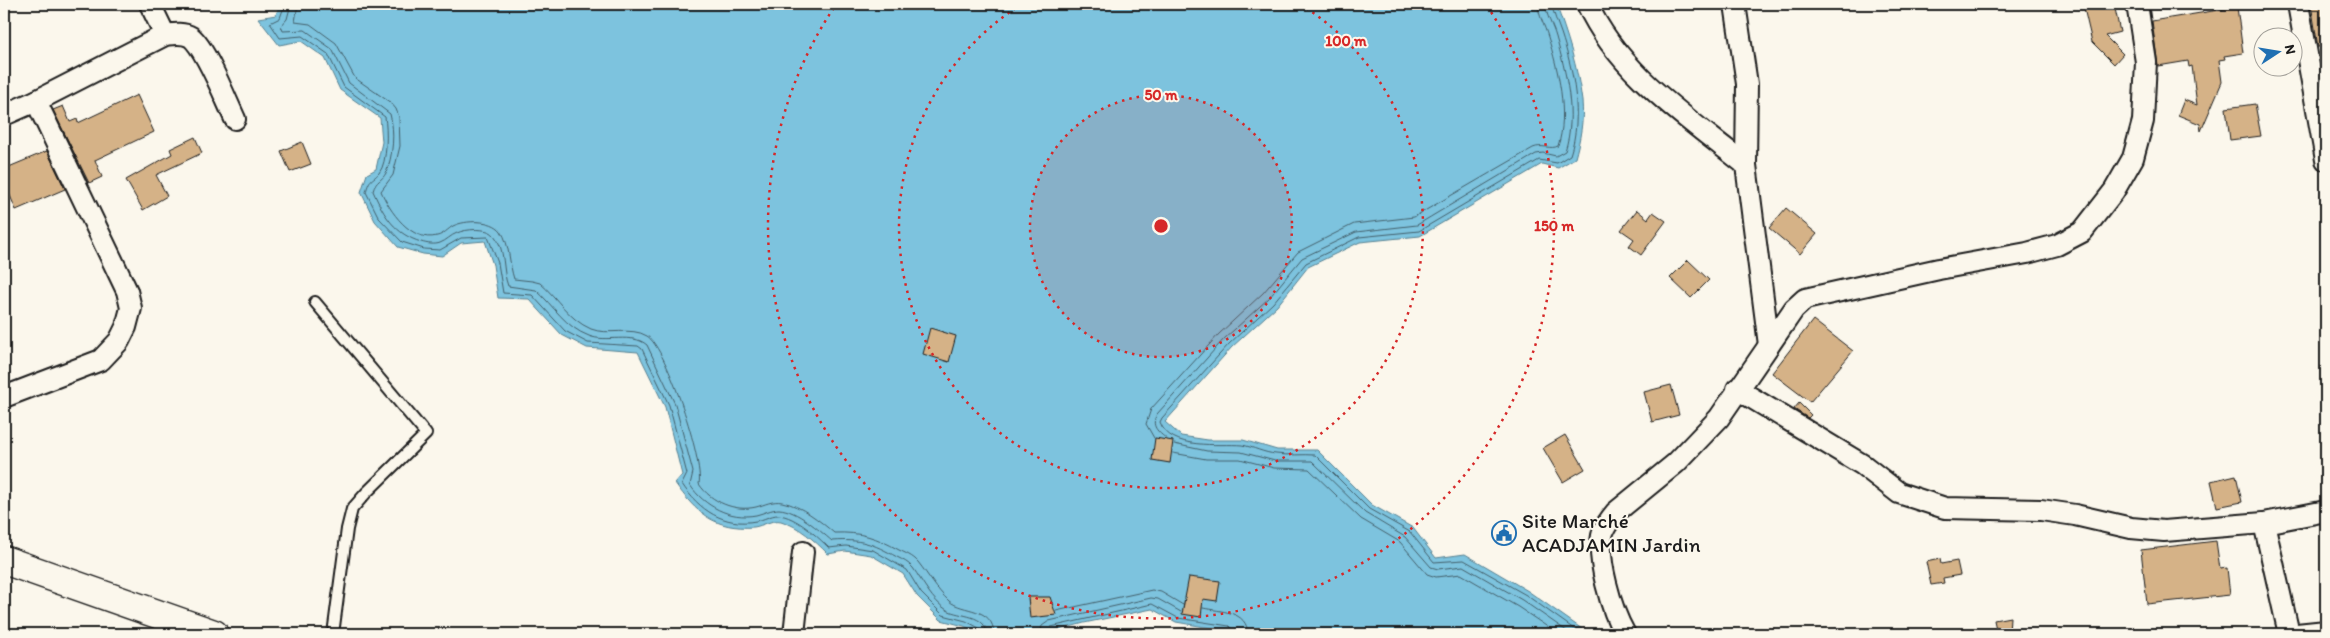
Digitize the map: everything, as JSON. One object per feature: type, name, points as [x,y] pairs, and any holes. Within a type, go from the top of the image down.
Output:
[{"type":"street","points":[[150,4],[164,35]]},
{"type":"street","points":[[1587,4],[1619,55],[1646,84],[1746,166]]},
{"type":"street","points":[[1735,4],[1748,84],[1746,166],[1770,344]]},
{"type":"street","points":[[1625,634],[1610,596],[1601,554],[1602,533],[1616,512],[1676,464],[1719,418],[1737,389],[1794,309],[1805,299],[1939,269],[2027,253],[2057,245],[2082,232],[2114,191],[2128,166],[2144,121],[2146,62],[2136,4]]},
{"type":"street","points":[[2298,4],[2326,160]]},
{"type":"street","points":[[5,109],[36,101],[164,35],[177,33],[190,36],[200,46],[235,119]]},
{"type":"street","points":[[4,397],[102,360],[120,341],[131,308],[127,291],[36,101]]},
{"type":"street","points":[[1737,389],[1863,465],[1899,493],[1945,508],[2041,510],[2075,515],[2131,528],[2156,530],[2264,523],[2326,512]]},
{"type":"street","points":[[2264,523],[2289,634]]},
{"type":"street","points":[[794,634],[803,552]]},
{"type":"street","points":[[4,560],[214,634]]},
{"type":"street","points":[[2297,634],[2326,631]]},
{"type":"lane","points":[[315,302],[426,434],[352,509],[347,529],[333,634]]},
{"type":"water","points":[[280,4],[1556,4],[1572,51],[1582,101],[1581,130],[1575,158],[1558,168],[1542,164],[1420,236],[1360,242],[1308,267],[1277,306],[1232,347],[1165,422],[1181,436],[1208,440],[1243,440],[1277,450],[1317,450],[1372,505],[1413,528],[1436,558],[1465,554],[1528,591],[1589,634],[1231,634],[1228,631],[1176,622],[1152,609],[1084,623],[1044,634],[979,634],[964,626],[941,620],[917,596],[903,574],[871,555],[845,551],[828,554],[801,530],[781,521],[754,527],[728,526],[717,522],[699,511],[675,483],[682,475],[665,407],[638,352],[587,348],[562,335],[529,299],[498,298],[493,265],[485,241],[461,243],[442,256],[423,254],[398,247],[375,221],[361,192],[367,174],[376,169],[382,142],[380,118],[340,90],[325,58],[301,41],[279,45],[258,18],[276,15]]},
{"type":"building","points":[[2083,4],[2114,4],[2120,32],[2105,36],[2123,54],[2114,64],[2092,42]]},
{"type":"building","points":[[2311,4],[2326,4],[2326,47],[2318,47]]},
{"type":"building","points":[[2237,7],[2243,53],[2224,56],[2225,59],[2219,60],[2222,82],[2201,131],[2200,124],[2178,115],[2184,100],[2197,105],[2192,66],[2189,67],[2188,61],[2158,66],[2152,21]]},
{"type":"building","points":[[137,95],[154,132],[95,160],[102,177],[89,183],[53,110],[63,106],[70,122],[77,119],[78,123]]},
{"type":"building","points":[[2255,104],[2261,136],[2230,140],[2226,108]]},
{"type":"building","points":[[195,137],[202,153],[156,175],[167,196],[143,210],[126,180],[172,154],[170,149]]},
{"type":"building","points":[[302,142],[311,164],[290,172],[281,151]]},
{"type":"building","points":[[47,151],[65,189],[16,210],[4,181],[4,169]]},
{"type":"building","points":[[1786,208],[1817,234],[1800,254],[1769,228]]},
{"type":"building","points":[[1637,210],[1648,219],[1653,212],[1666,221],[1641,255],[1629,246],[1634,239],[1621,230]]},
{"type":"building","points":[[1688,260],[1709,280],[1691,298],[1670,278]]},
{"type":"building","points":[[1813,320],[1853,351],[1810,402],[1772,373]]},
{"type":"building","points":[[930,328],[956,336],[949,362],[923,354]]},
{"type":"building","points":[[1671,385],[1679,415],[1652,422],[1644,392]]},
{"type":"building","points":[[1799,403],[1811,415],[1808,418],[1794,409]]},
{"type":"building","points":[[1565,435],[1585,469],[1563,482],[1543,448]]},
{"type":"building","points":[[1155,438],[1173,441],[1170,463],[1152,460]]},
{"type":"building","points":[[2236,475],[2242,502],[2217,507],[2211,481]]},
{"type":"building","points":[[2216,541],[2220,569],[2227,568],[2230,595],[2147,604],[2141,550]]},
{"type":"building","points":[[1940,559],[1941,564],[1957,561],[1960,575],[1943,578],[1944,583],[1931,585],[1926,562]]},
{"type":"building","points":[[1189,577],[1220,581],[1217,601],[1203,599],[1201,617],[1182,614]]},
{"type":"building","points":[[1028,597],[1050,597],[1056,615],[1030,618]]},
{"type":"building","points":[[2010,617],[2009,634],[1997,634],[1994,620]]},
{"type":"place","name":"Site Marché ACADJAMIN Jardin","points":[[1504,533]]}]
